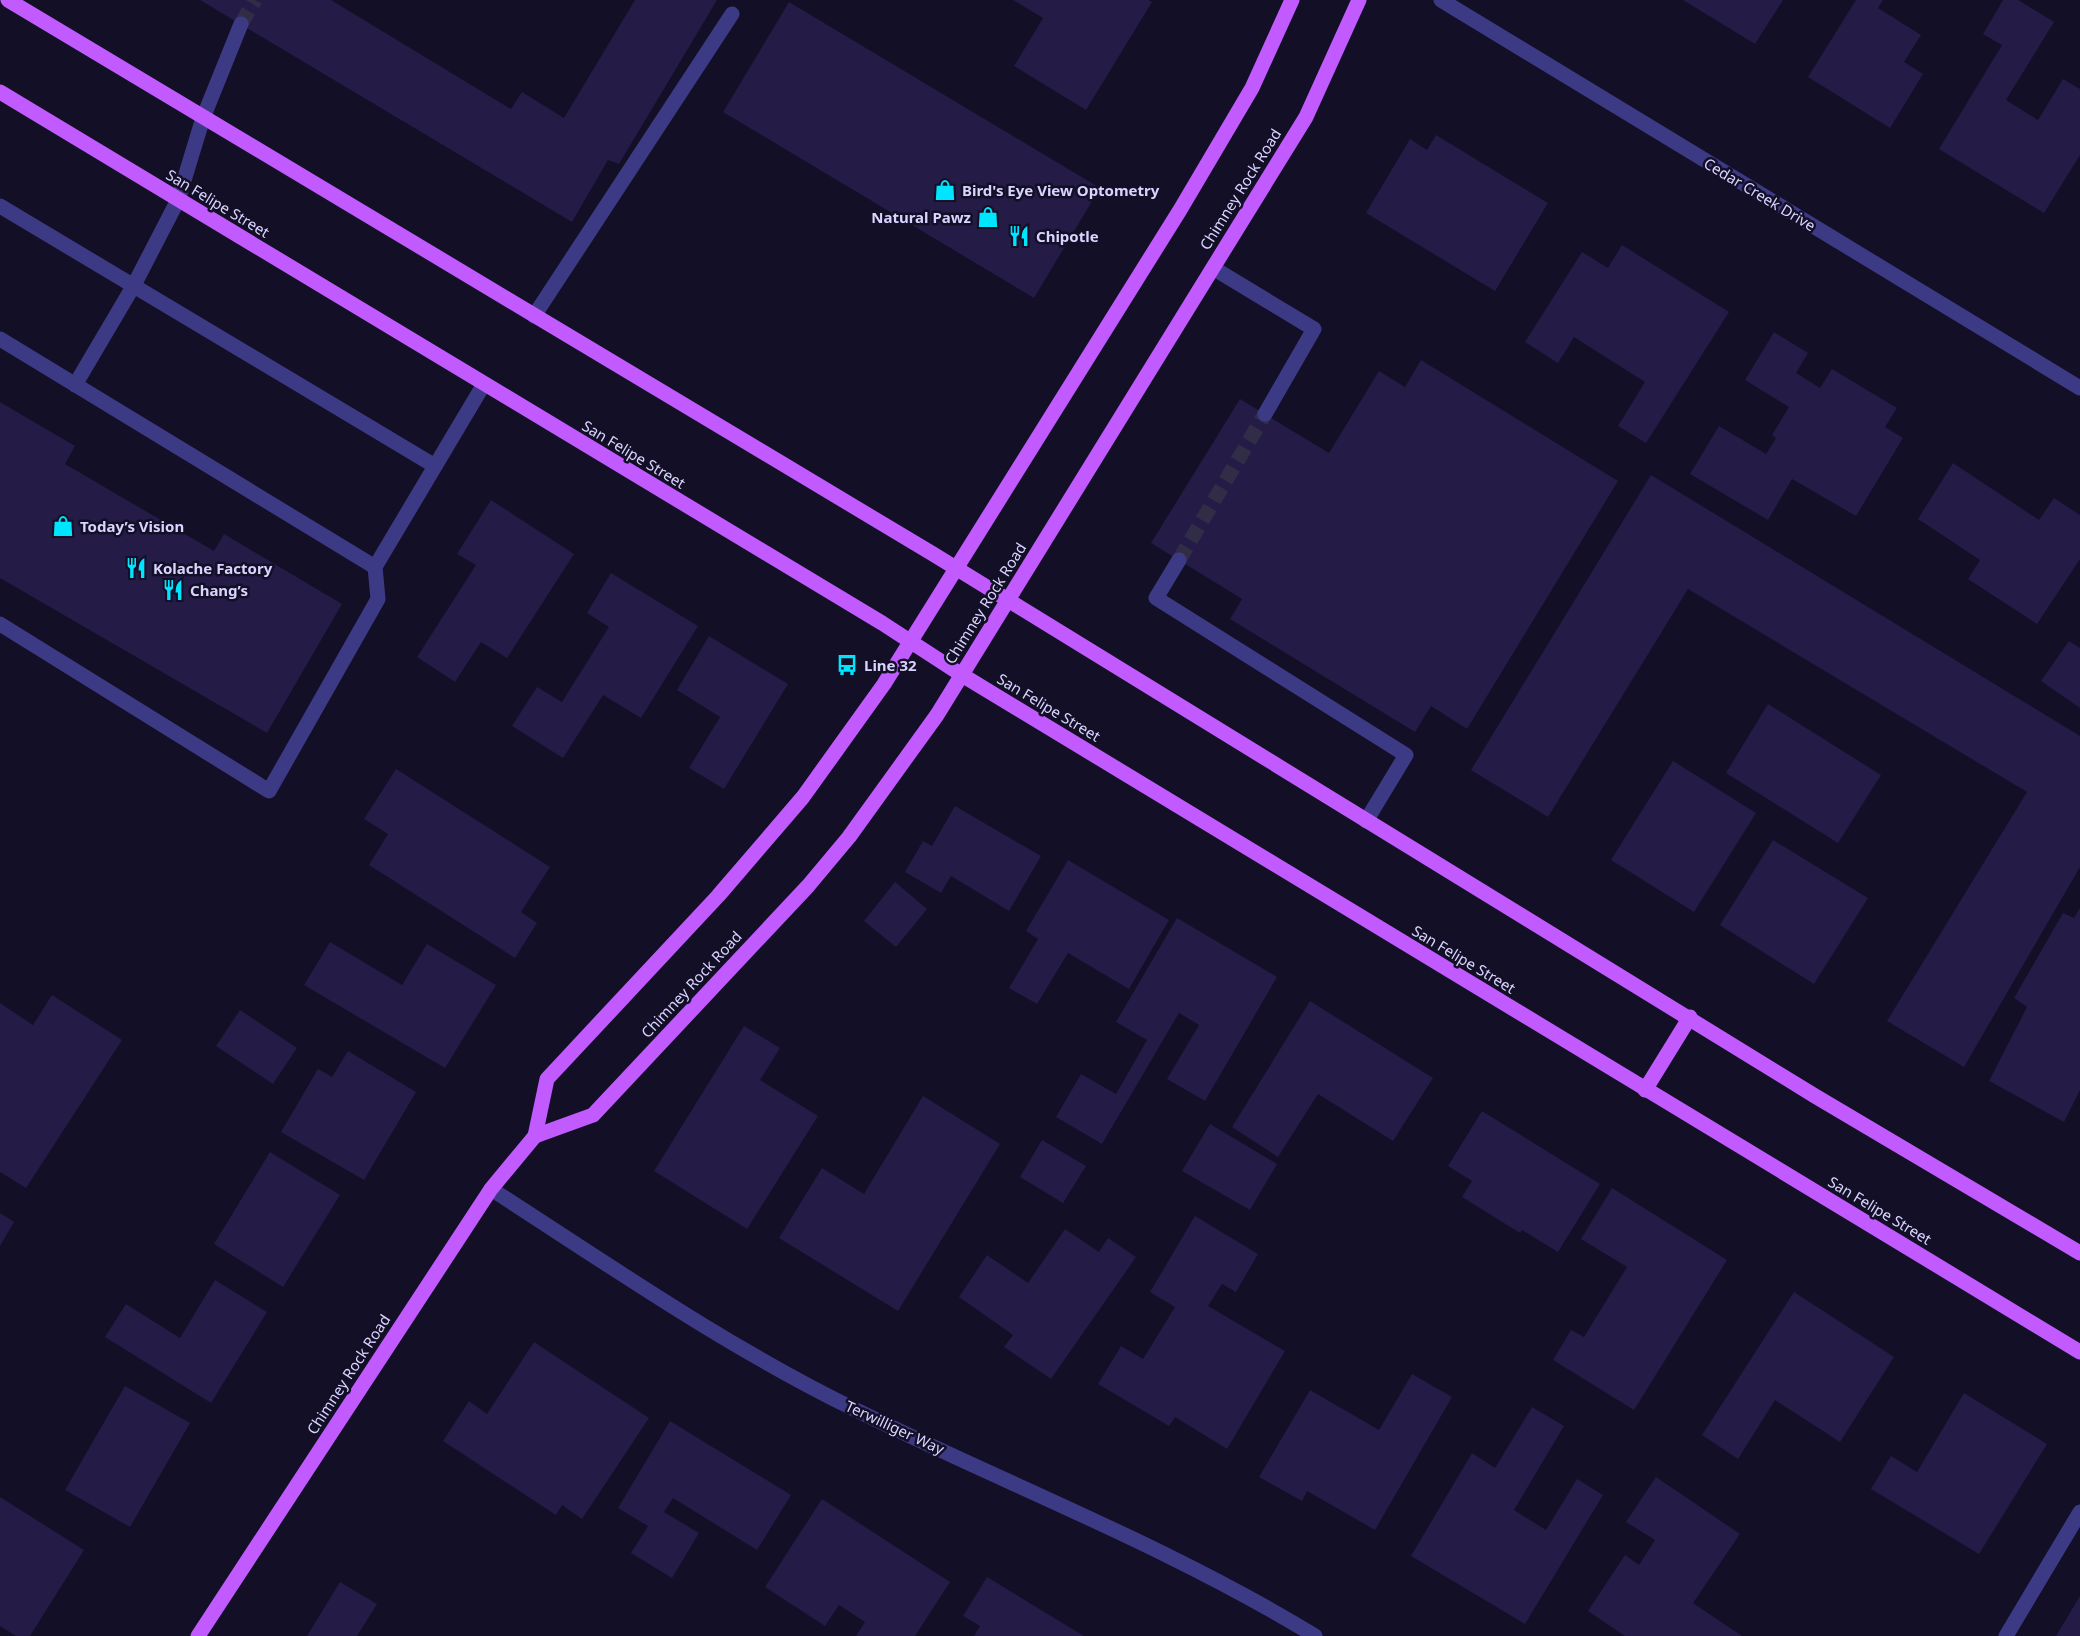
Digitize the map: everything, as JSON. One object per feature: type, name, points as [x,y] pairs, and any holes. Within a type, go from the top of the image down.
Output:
[{"type":"main road","points":[[8,0],[956,568],[1366,821],[1690,1017],[1815,1096],[2080,1253]]},
{"type":"main road","name":"Chimney Rock Road","points":[[198,1636],[491,1189],[535,1136],[547,1079],[718,896],[803,797],[884,684],[1180,210],[1246,98],[1292,0]]},
{"type":"main road","name":"Chimney Rock Road","points":[[535,1136],[592,1114],[808,886],[849,837],[937,715],[1306,117],[1359,0]]},
{"type":"main road","name":"San Felipe Street","points":[[0,92],[2080,1352]]},
{"type":"main road","points":[[1645,1090],[1690,1017]]},
{"type":"street","name":"Cedar Creek Drive","points":[[1441,0],[2080,388]]},
{"type":"street","points":[[534,316],[732,14]]},
{"type":"street","points":[[75,385],[134,285],[178,200],[203,118],[241,24]]},
{"type":"street","points":[[0,206],[435,466]]},
{"type":"street","points":[[1213,268],[1314,329],[1265,414]]},
{"type":"street","points":[[0,339],[375,567]]},
{"type":"street","points":[[0,624],[269,791],[378,599],[375,567],[484,384]]},
{"type":"street","points":[[1179,560],[1156,598],[1406,755],[1366,821]]},
{"type":"street","name":"Terwilliger Way","points":[[491,1189],[751,1353],[843,1403],[1134,1537],[1266,1606],[1315,1636]]},
{"type":"street","points":[[2006,1636],[2080,1512]]},
{"type":"building","points":[[200,0],[331,0],[511,109],[522,92],[564,118],[635,0],[717,0],[619,164],[608,160],[572,222]]},
{"type":"building","points":[[1013,0],[1148,0],[1152,2],[1086,110],[1014,66],[1043,18]]},
{"type":"building","points":[[1683,0],[1783,0],[1755,44]]},
{"type":"building","points":[[1856,0],[1883,0],[1878,8],[1921,35],[1904,62],[1923,74],[1890,128],[1808,77]]},
{"type":"building","points":[[2003,0],[2018,0],[2054,22],[2006,100],[2038,120],[2063,79],[2080,89],[2080,155],[2044,213],[1939,149],[2002,45],[1983,34]]},
{"type":"building","points":[[789,2],[1100,188],[1034,298],[723,112]]},
{"type":"building","points":[[1436,135],[1548,203],[1495,291],[1366,213],[1410,139],[1427,150]]},
{"type":"building","points":[[1622,245],[1729,312],[1646,443],[1618,426],[1645,382],[1574,337],[1558,363],[1525,342],[1582,252],[1608,268]]},
{"type":"building","points":[[1774,332],[1808,353],[1796,373],[1820,388],[1832,369],[1897,408],[1885,427],[1903,438],[1856,516],[1792,479],[1768,520],[1690,474],[1719,426],[1766,454],[1776,438],[1772,435],[1789,407],[1745,380]]},
{"type":"building","points":[[1421,360],[1618,481],[1467,729],[1431,706],[1415,732],[1230,619],[1242,599],[1151,543],[1240,399],[1329,453],[1379,371],[1405,387]]},
{"type":"building","points":[[0,402],[75,446],[65,464],[214,551],[224,534],[342,604],[267,733],[0,578]]},
{"type":"building","points":[[1953,463],[2039,520],[2054,498],[2080,515],[2080,559],[2037,624],[1968,579],[1980,560],[1918,519]]},
{"type":"building","points":[[1651,475],[2080,736],[2080,867],[1964,1067],[1887,1021],[2027,792],[1688,589],[1548,817],[1471,770]]},
{"type":"building","points":[[491,500],[574,554],[507,658],[481,642],[455,682],[417,657],[476,565],[457,554]]},
{"type":"building","points":[[611,573],[698,626],[641,718],[603,695],[563,758],[512,726],[537,687],[562,702],[609,627],[587,613]]},
{"type":"building","points":[[709,636],[788,684],[724,789],[689,768],[720,717],[677,690]]},
{"type":"building","points":[[2069,641],[2080,648],[2080,708],[2041,681]]},
{"type":"building","points":[[1768,704],[1881,775],[1838,843],[1726,773]]},
{"type":"building","points":[[1673,761],[1756,813],[1694,912],[1611,860]]},
{"type":"building","points":[[396,769],[550,867],[521,912],[537,923],[515,958],[369,865],[388,834],[364,819]]},
{"type":"building","points":[[955,806],[1041,856],[1009,911],[951,876],[941,893],[905,872],[923,841],[932,846]]},
{"type":"building","points":[[1773,840],[1868,898],[1814,984],[1720,925]]},
{"type":"building","points":[[1068,860],[1169,920],[1129,989],[1068,953],[1037,1004],[1009,988],[1038,939],[1026,931]]},
{"type":"building","points":[[895,882],[927,909],[896,947],[864,921]]},
{"type":"building","points":[[2080,908],[2080,1090],[2064,1122],[1989,1081],[2027,1007],[2014,998],[2063,913],[2074,918]]},
{"type":"building","points":[[1177,918],[1277,977],[1205,1101],[1167,1079],[1199,1025],[1179,1013],[1102,1144],[1056,1117],[1081,1074],[1116,1094],[1147,1040],[1116,1022]]},
{"type":"building","points":[[330,942],[402,985],[427,944],[496,985],[445,1068],[304,985]]},
{"type":"building","points":[[52,995],[122,1040],[26,1188],[0,1172],[0,1003],[33,1025]]},
{"type":"building","points":[[1310,1001],[1433,1078],[1393,1141],[1318,1094],[1278,1157],[1232,1127]]},
{"type":"building","points":[[240,1010],[297,1048],[273,1084],[216,1046]]},
{"type":"building","points":[[744,1026],[780,1048],[760,1080],[818,1116],[747,1229],[654,1171]]},
{"type":"building","points":[[348,1051],[416,1092],[364,1180],[281,1132],[318,1069],[332,1077]]},
{"type":"building","points":[[923,1096],[1000,1144],[898,1311],[779,1238],[822,1168],[864,1194]]},
{"type":"building","points":[[1482,1111],[1600,1184],[1558,1252],[1522,1230],[1520,1233],[1462,1197],[1472,1181],[1448,1166]]},
{"type":"building","points":[[1210,1124],[1277,1164],[1250,1210],[1182,1171]]},
{"type":"building","points":[[1042,1140],[1086,1166],[1063,1203],[1020,1177]]},
{"type":"building","points":[[270,1152],[340,1195],[283,1287],[214,1244]]},
{"type":"building","points":[[1612,1188],[1727,1260],[1634,1410],[1553,1360],[1571,1330],[1584,1337],[1627,1267],[1581,1239]]},
{"type":"building","points":[[0,1213],[14,1222],[0,1246]]},
{"type":"building","points":[[1195,1216],[1258,1254],[1236,1292],[1222,1284],[1208,1306],[1285,1351],[1227,1449],[1175,1417],[1169,1426],[1098,1384],[1121,1346],[1143,1359],[1175,1307],[1150,1292]]},
{"type":"building","points":[[1065,1229],[1099,1252],[1108,1238],[1136,1257],[1051,1379],[1004,1347],[1013,1335],[959,1297],[987,1255],[1028,1283]]},
{"type":"building","points":[[215,1280],[267,1312],[211,1403],[105,1337],[126,1304],[180,1338]]},
{"type":"building","points":[[1794,1292],[1894,1357],[1840,1442],[1775,1400],[1738,1459],[1702,1435]]},
{"type":"building","points":[[534,1342],[649,1418],[582,1519],[562,1505],[556,1515],[443,1441],[469,1401],[487,1414]]},
{"type":"building","points":[[1412,1374],[1452,1397],[1375,1530],[1307,1491],[1302,1501],[1259,1477],[1310,1390],[1379,1430]]},
{"type":"building","points":[[125,1386],[190,1423],[130,1527],[65,1490]]},
{"type":"building","points":[[1964,1393],[2047,1444],[1979,1554],[1871,1489],[1891,1456],[1917,1472]]},
{"type":"building","points":[[1532,1407],[1564,1426],[1514,1510],[1546,1530],[1577,1479],[1603,1495],[1525,1624],[1411,1556],[1472,1453],[1495,1468]]},
{"type":"building","points":[[670,1421],[791,1495],[757,1550],[673,1498],[664,1512],[699,1533],[672,1578],[631,1553],[648,1526],[618,1508]]},
{"type":"building","points":[[1656,1477],[1740,1534],[1693,1603],[1742,1636],[1625,1636],[1588,1611],[1625,1555],[1639,1565],[1655,1540],[1626,1522]]},
{"type":"building","points":[[0,1497],[84,1550],[30,1636],[16,1636],[0,1626]]},
{"type":"building","points":[[822,1499],[950,1582],[915,1636],[856,1636],[865,1622],[839,1605],[825,1626],[765,1587]]},
{"type":"building","points":[[987,1577],[1084,1636],[974,1636],[980,1626],[963,1616]]},
{"type":"building","points":[[340,1582],[377,1604],[357,1636],[307,1636]]},
{"type":"building","points":[[2080,1596],[2080,1636],[2056,1636]]},
{"type":"tunnel","points":[[241,24],[255,0]]},
{"type":"tunnel","points":[[1179,560],[1265,414]]},
{"type":"place","name":"Bird's Eye View Optometry","points":[[945,190]]},
{"type":"place","name":"Natural Pawz","points":[[988,217]]},
{"type":"place","name":"Chipotle","points":[[1019,236]]},
{"type":"place","name":"Today’s Vision","points":[[63,526]]},
{"type":"place","name":"Kolache Factory","points":[[136,568]]},
{"type":"place","name":"Chang’s","points":[[173,590]]},
{"type":"place","name":"Line 32","points":[[847,665]]}]
